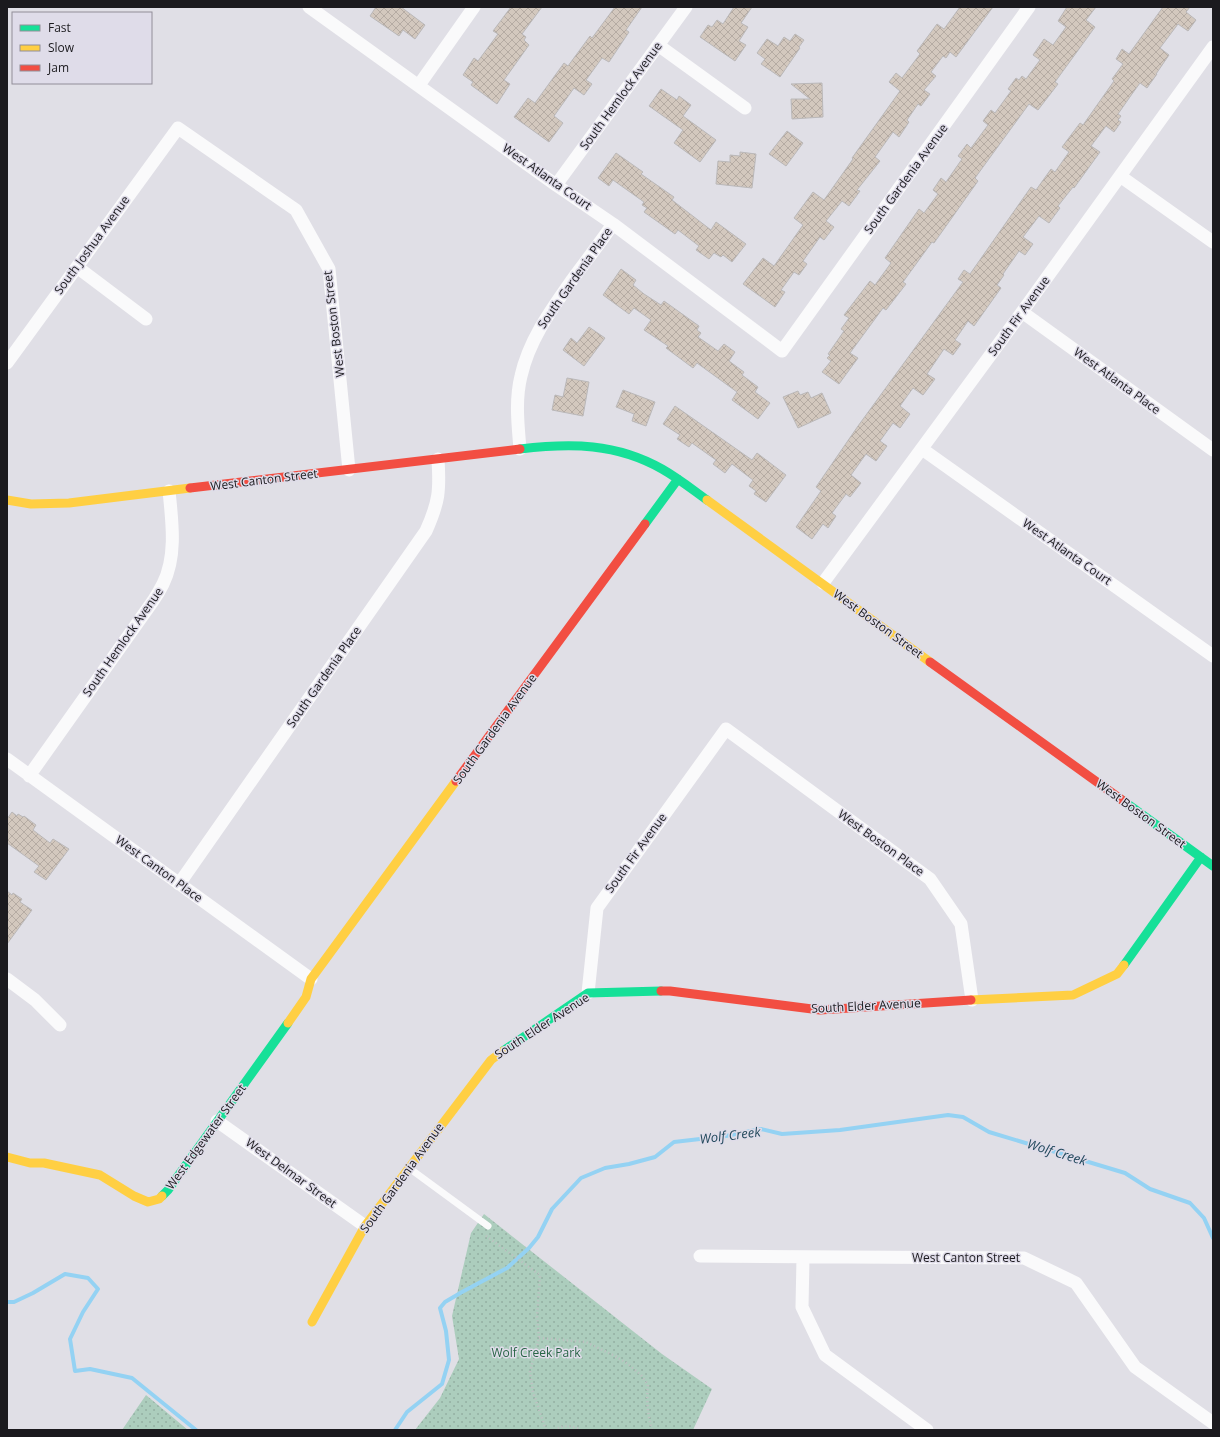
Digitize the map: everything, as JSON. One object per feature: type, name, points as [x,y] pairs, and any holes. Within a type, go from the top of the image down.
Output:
[{"type":"street","name":"West Atlanta Court","points":[[309,7],[556,185],[613,224],[782,351]]},
{"type":"street","points":[[418,85],[474,7]]},
{"type":"street","name":"South Hemlock Avenue","points":[[556,185],[686,7]]},
{"type":"street","name":"South Gardenia Avenue","points":[[782,351],[1029,7]]},
{"type":"street","points":[[658,45],[746,108]]},
{"type":"street","name":"South Fir Avenue","points":[[823,584],[1213,47]]},
{"type":"street","name":"South Joshua Avenue","points":[[7,363],[178,128]]},
{"type":"street","name":"West Boston Street","points":[[178,128],[296,210],[329,269],[349,470]]},
{"type":"street","points":[[1120,176],[1213,242]]},
{"type":"street","name":"South Gardenia Place","points":[[520,449],[518,401],[520,377],[527,354],[539,328],[554,305],[613,224]]},
{"type":"street","points":[[77,267],[146,319]]},
{"type":"street","name":"West Atlanta Place","points":[[1022,312],[1213,450]]},
{"type":"street","name":"West Boston Street","points":[[520,449],[551,445],[579,444],[607,448],[643,459],[659,466],[1213,866]]},
{"type":"street","name":"West Canton Street","points":[[7,500],[31,504],[69,504],[520,449]]},
{"type":"street","name":"West Atlanta Court","points":[[922,449],[1213,656]]},
{"type":"street","name":"South Gardenia Place","points":[[179,884],[426,531],[435,512],[438,496],[438,459]]},
{"type":"street","name":"South Gardenia Avenue","points":[[311,979],[678,479]]},
{"type":"street","name":"South Hemlock Avenue","points":[[29,776],[153,601],[164,583],[172,553],[172,521],[169,491]]},
{"type":"street","name":"South Fir Avenue","points":[[588,993],[597,908],[726,729]]},
{"type":"street","name":"West Boston Place","points":[[726,729],[930,879],[961,924],[972,1000]]},
{"type":"street","name":"West Canton Place","points":[[7,759],[311,979]]},
{"type":"street","name":"South Elder Avenue","points":[[446,1119],[490,1060],[588,993],[670,991],[820,1010],[1073,995],[1117,974],[1201,857]]},
{"type":"street","name":"West Edgewater Street","points":[[7,1157],[30,1162],[44,1163],[100,1176],[134,1196],[148,1202],[159,1199],[168,1190],[306,997],[311,979]]},
{"type":"street","points":[[7,980],[35,1000],[60,1025]]},
{"type":"street","name":"South Gardenia Avenue","points":[[312,1322],[365,1226],[446,1119]]},
{"type":"street","name":"West Delmar Street","points":[[218,1121],[365,1226]]},
{"type":"street","name":"West Canton Street","points":[[700,1256],[803,1258],[1024,1258],[1076,1283],[1135,1367],[1213,1423]]},
{"type":"street","points":[[803,1258],[802,1307],[825,1355],[927,1430]]},
{"type":"lane","points":[[408,1168],[488,1226]]},
{"type":"path","points":[[493,1241],[540,1275],[537,1316],[538,1338],[530,1372],[535,1399],[546,1430]]},
{"type":"path","points":[[538,1338],[586,1342],[615,1356],[641,1375],[648,1385],[646,1399],[652,1430]]},
{"type":"path","points":[[554,1430],[563,1426],[574,1426],[581,1430]]},
{"type":"green space","name":"Wolf Creek Park","points":[[484,1214],[662,1354],[712,1389],[693,1430],[415,1430],[440,1398],[459,1359],[452,1316],[471,1233]]},
{"type":"green space","points":[[146,1395],[188,1430],[122,1430]]},
{"type":"building","points":[[376,7],[401,7],[425,25],[415,39],[403,30],[399,36],[370,16]]},
{"type":"building","points":[[511,7],[542,7],[522,34],[526,37],[524,40],[529,45],[504,80],[510,84],[497,104],[471,85],[473,82],[463,75],[474,58],[478,61],[498,34],[493,31]]},
{"type":"building","points":[[615,7],[642,7],[626,30],[629,32],[609,62],[602,58],[586,80],[592,84],[584,95],[574,88],[554,116],[563,123],[549,142],[514,117],[528,98],[535,103],[564,63],[568,66],[590,36],[592,38]]},
{"type":"building","points":[[734,7],[752,7],[741,23],[748,27],[739,41],[746,45],[735,61],[700,37],[708,25],[712,27],[717,20],[723,24]]},
{"type":"building","points":[[960,7],[993,7],[956,57],[950,52],[946,58],[943,56],[931,72],[936,76],[924,90],[930,94],[921,106],[918,104],[907,120],[909,122],[899,137],[893,132],[875,157],[880,161],[857,190],[860,191],[849,206],[842,201],[826,221],[834,227],[824,240],[820,237],[803,261],[807,264],[799,275],[794,272],[781,290],[785,292],[775,307],[743,284],[763,258],[774,266],[803,225],[794,218],[813,192],[824,200],[900,91],[889,82],[896,73],[902,78],[920,54],[917,51],[937,24],[944,29]]},
{"type":"building","points":[[1067,7],[1096,7],[1086,20],[1095,27],[1055,82],[1058,84],[1038,110],[1029,104],[975,178],[978,181],[934,243],[932,242],[903,282],[906,284],[886,310],[883,308],[850,353],[858,358],[839,384],[822,372],[831,361],[827,358],[830,355],[828,354],[844,331],[841,329],[849,318],[844,315],[870,281],[875,285],[891,263],[885,258],[919,209],[924,213],[938,194],[933,190],[941,178],[946,182],[962,159],[958,156],[967,144],[971,148],[988,125],[983,121],[991,110],[995,113],[1011,91],[1008,89],[1016,78],[1019,80],[1022,76],[1026,79],[1040,60],[1033,55],[1044,39],[1053,45],[1066,27],[1058,21]]},
{"type":"building","points":[[1163,7],[1190,7],[1186,12],[1196,20],[1188,31],[1178,24],[1160,48],[1169,55],[1157,74],[1147,88],[1140,83],[1118,114],[1121,116],[1118,120],[1121,122],[1114,132],[1106,126],[1091,146],[1100,152],[1074,188],[1073,187],[1058,206],[1060,208],[1049,223],[1039,216],[1023,237],[1033,244],[1025,255],[1019,251],[997,285],[1001,288],[974,326],[968,321],[955,340],[961,344],[953,355],[944,349],[927,374],[935,379],[923,395],[913,388],[900,406],[910,414],[900,428],[893,423],[880,441],[887,446],[876,461],[866,454],[851,475],[861,483],[850,497],[846,494],[832,513],[836,516],[828,528],[823,524],[812,539],[796,527],[821,491],[816,487],[858,426],[963,282],[958,279],[964,270],[970,274],[1031,187],[1036,190],[1051,169],[1055,172],[1069,152],[1062,147],[1080,123],[1083,125],[1114,81],[1112,79],[1123,64],[1116,59],[1122,49],[1129,54]]},
{"type":"building","points":[[795,34],[804,40],[780,77],[761,64],[765,59],[757,53],[767,39],[778,46],[784,37],[790,41]]},
{"type":"building","points":[[822,83],[823,117],[792,119],[791,99],[810,99],[791,84]]},
{"type":"building","points":[[661,89],[677,100],[679,96],[691,105],[683,116],[716,140],[700,162],[674,143],[683,130],[649,106]]},
{"type":"building","points":[[787,131],[803,143],[786,166],[769,154]]},
{"type":"building","points":[[740,152],[756,154],[752,188],[716,184],[718,161],[730,162],[730,155],[740,156]]},
{"type":"building","points":[[616,153],[643,172],[641,174],[674,197],[672,200],[711,230],[716,222],[746,244],[732,262],[723,255],[721,257],[714,253],[709,259],[696,250],[699,246],[678,230],[675,234],[644,212],[647,208],[642,205],[644,202],[613,180],[609,186],[598,178]]},
{"type":"building","points":[[621,269],[636,280],[633,285],[644,294],[661,305],[664,301],[699,326],[697,330],[701,333],[698,337],[718,351],[724,344],[735,352],[729,361],[744,372],[742,375],[758,387],[755,392],[770,403],[758,419],[732,400],[737,392],[697,363],[693,368],[666,348],[668,346],[644,330],[651,320],[634,308],[629,314],[603,295]]},
{"type":"building","points":[[589,327],[605,338],[584,366],[563,350],[571,338],[577,343]]},
{"type":"building","points":[[567,378],[589,382],[583,416],[552,410],[555,395],[563,397]]},
{"type":"building","points":[[623,390],[655,402],[646,426],[632,421],[634,414],[616,407]]},
{"type":"building","points":[[798,391],[800,395],[808,392],[811,398],[822,393],[831,413],[798,428],[783,397]]},
{"type":"building","points":[[675,406],[752,460],[757,453],[786,475],[766,502],[754,494],[756,491],[749,486],[753,480],[732,464],[725,473],[713,464],[716,460],[692,443],[689,447],[677,439],[680,435],[663,424]]},
{"type":"building","points":[[12,812],[17,816],[18,814],[23,817],[24,816],[36,825],[33,830],[50,843],[53,839],[69,849],[46,880],[34,872],[39,866],[7,843],[7,819]]},
{"type":"building","points":[[7,891],[22,899],[20,902],[32,910],[7,944]]},
{"type":"waterway","name":"Wolf Creek","points":[[395,1430],[407,1412],[442,1384],[449,1360],[446,1331],[440,1308],[445,1302],[507,1268],[529,1248],[538,1237],[552,1209],[581,1178],[605,1168],[629,1164],[655,1157],[674,1142],[726,1136],[761,1129],[782,1134],[840,1130],[948,1115],[963,1117],[989,1132],[1125,1173],[1150,1189],[1190,1203],[1204,1218],[1213,1238]]},
{"type":"waterway","name":"Wolf Creek","points":[[7,1302],[14,1302],[33,1293],[65,1274],[88,1278],[98,1289],[83,1312],[70,1339],[75,1371],[90,1369],[132,1378],[196,1430]]},
{"type":"traffic: fast","points":[[520,449],[575,446],[593,447],[628,454],[645,460],[662,469],[707,500]]},
{"type":"traffic: fast","points":[[645,524],[678,479]]},
{"type":"traffic: fast","points":[[1122,800],[1213,866]]},
{"type":"traffic: fast","points":[[1124,965],[1201,857]]},
{"type":"traffic: fast","points":[[503,1051],[588,993],[661,991]]},
{"type":"traffic: fast","points":[[162,1196],[168,1190],[288,1023]]},
{"type":"traffic: slow","points":[[7,500],[31,504],[69,503],[190,488]]},
{"type":"traffic: slow","points":[[707,500],[930,662]]},
{"type":"traffic: slow","points":[[288,1023],[306,997],[311,979],[456,781]]},
{"type":"traffic: slow","points":[[971,1000],[1073,995],[1117,974],[1124,965]]},
{"type":"traffic: slow","points":[[312,1322],[365,1226],[491,1060],[503,1051]]},
{"type":"traffic: slow","points":[[7,1157],[30,1163],[44,1163],[100,1175],[134,1196],[148,1202],[159,1199],[162,1196]]},
{"type":"traffic: jam","points":[[190,488],[520,449]]},
{"type":"traffic: jam","points":[[456,781],[645,524]]},
{"type":"traffic: jam","points":[[930,662],[1122,800]]},
{"type":"traffic: jam","points":[[661,991],[820,1010],[971,1000]]}]
